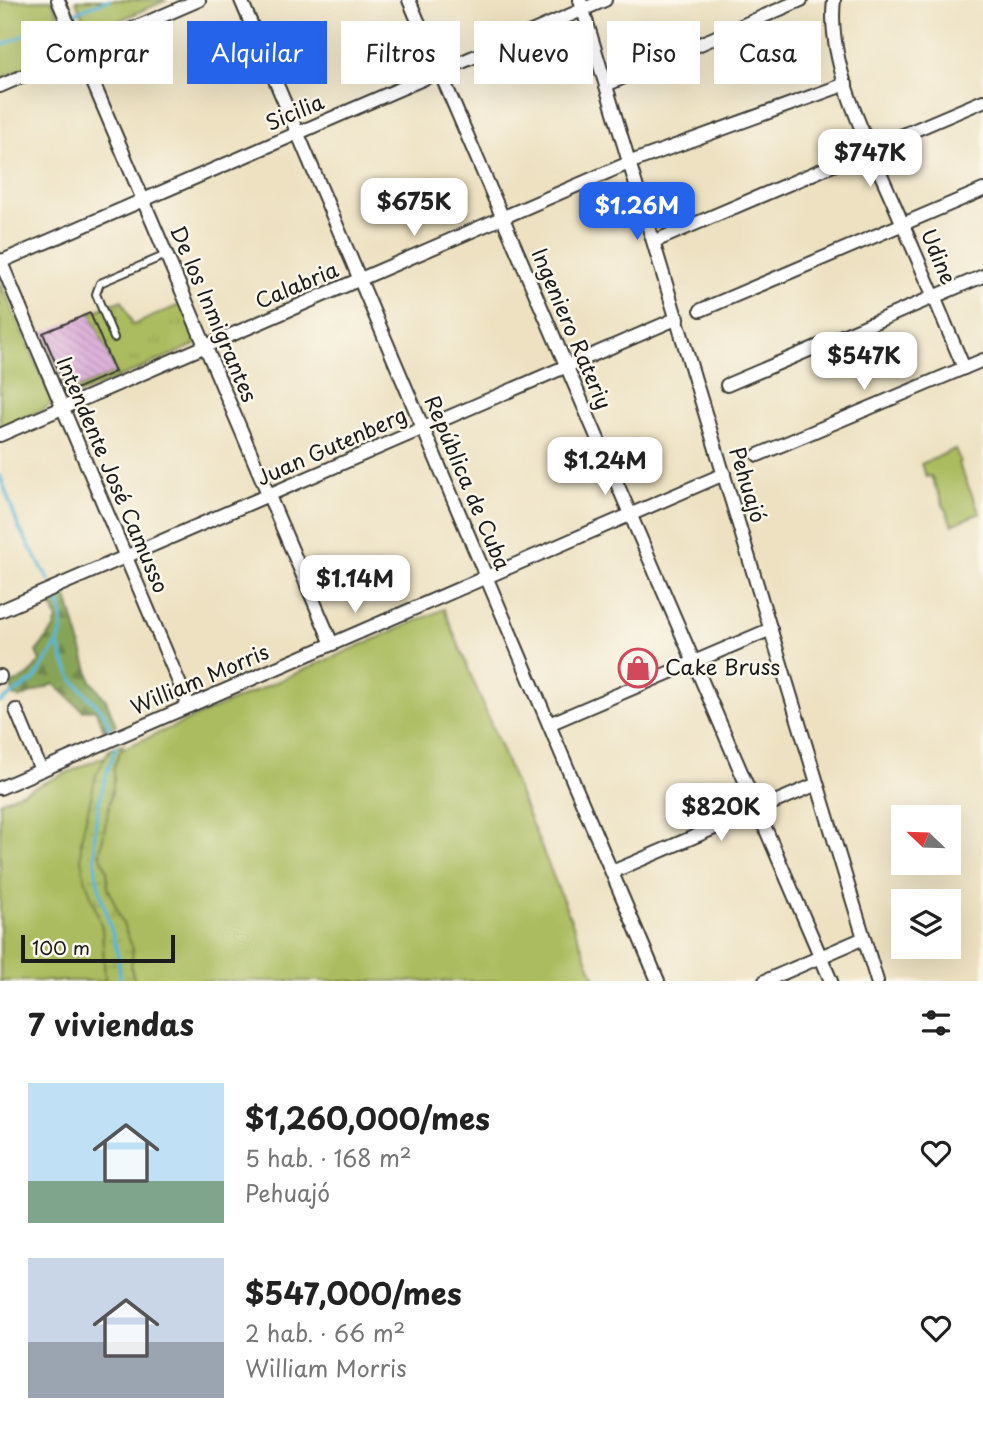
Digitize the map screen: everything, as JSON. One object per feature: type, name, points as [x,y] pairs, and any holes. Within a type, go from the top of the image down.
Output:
[{"type":"street","name":"De los Inmigrantes","points":[[58,0],[67,21]]},
{"type":"street","points":[[150,21],[199,0]]},
{"type":"street","name":"República de Cuba","points":[[241,0],[658,981]]},
{"type":"street","name":"Ingeniero Rateriy","points":[[409,0],[418,21]]},
{"type":"street","name":"Sicilia","points":[[460,62],[582,5],[605,0]]},
{"type":"street","points":[[606,85],[801,0]]},
{"type":"street","name":"Udine","points":[[834,0],[832,30],[846,85],[964,368]]},
{"type":"street","name":"Pehuajó","points":[[582,5],[877,981]]},
{"type":"street","points":[[0,86],[21,77]]},
{"type":"street","name":"De los Inmigrantes","points":[[94,84],[332,644]]},
{"type":"street","name":"Sicilia","points":[[0,261],[411,84]]},
{"type":"street","name":"Ingeniero Rateriy","points":[[444,84],[831,981]]},
{"type":"street","name":"Calabria","points":[[0,435],[631,162],[846,85]]},
{"type":"street","points":[[654,241],[983,101]]},
{"type":"street","points":[[701,310],[983,190]]},
{"type":"street","name":"Intendente José Camusso","points":[[0,261],[189,706]]},
{"type":"street","points":[[727,385],[983,276]]},
{"type":"street","name":"Juan Gutenberg","points":[[0,611],[678,318]]},
{"type":"street","points":[[758,455],[983,360]]},
{"type":"street","name":"William Morris","points":[[0,788],[724,474]]},
{"type":"street","points":[[549,724],[771,629]]},
{"type":"street","points":[[16,710],[41,770]]},
{"type":"street","points":[[612,872],[817,784]]},
{"type":"street","points":[[765,981],[864,938]]},
{"type":"lane","points":[[114,338],[96,294],[100,283],[166,255]]},
{"type":"green space","points":[[52,0],[61,21],[21,21],[21,70],[0,79],[0,1]]},
{"type":"green space","points":[[76,0],[167,0],[117,21],[84,21]]},
{"type":"green space","points":[[0,282],[51,397],[46,408],[0,428]]},
{"type":"green space","points":[[122,300],[133,325],[184,303],[199,340],[197,344],[118,378],[90,313]]},
{"type":"green space","points":[[43,333],[67,389],[72,391],[115,372],[118,378],[65,400],[35,337]]},
{"type":"green space","points":[[955,449],[961,462],[958,463],[980,513],[952,525],[931,476],[926,477],[921,464]]},
{"type":"green space","points":[[66,593],[91,681],[106,700],[116,725],[104,730],[96,711],[83,711],[54,684],[20,698],[15,696],[10,685],[28,676],[40,661],[36,652],[53,630],[57,619],[49,600]]},
{"type":"green space","points":[[444,609],[596,981],[0,981],[0,802]]},
{"type":"green space","points":[[123,744],[114,767],[100,854],[107,870],[108,887],[133,949],[131,968],[135,981],[105,981],[102,928],[85,878],[81,840],[96,775],[109,750]]},
{"type":"building","points":[[90,313],[115,372],[71,391],[66,388],[43,333]]},
{"type":"waterway","points":[[73,15],[109,0]]},
{"type":"waterway","points":[[0,46],[21,37]]},
{"type":"waterway","points":[[0,476],[19,528],[49,580]]},
{"type":"waterway","points":[[58,597],[62,614],[62,630],[58,643],[64,662],[73,680],[104,713],[111,733]]},
{"type":"waterway","points":[[0,702],[34,680],[58,643]]},
{"type":"waterway","points":[[116,747],[96,818],[94,855],[100,891],[116,946],[120,981]]},
{"type":"place","name":"Cake Bruss","points":[[638,668]]}]
